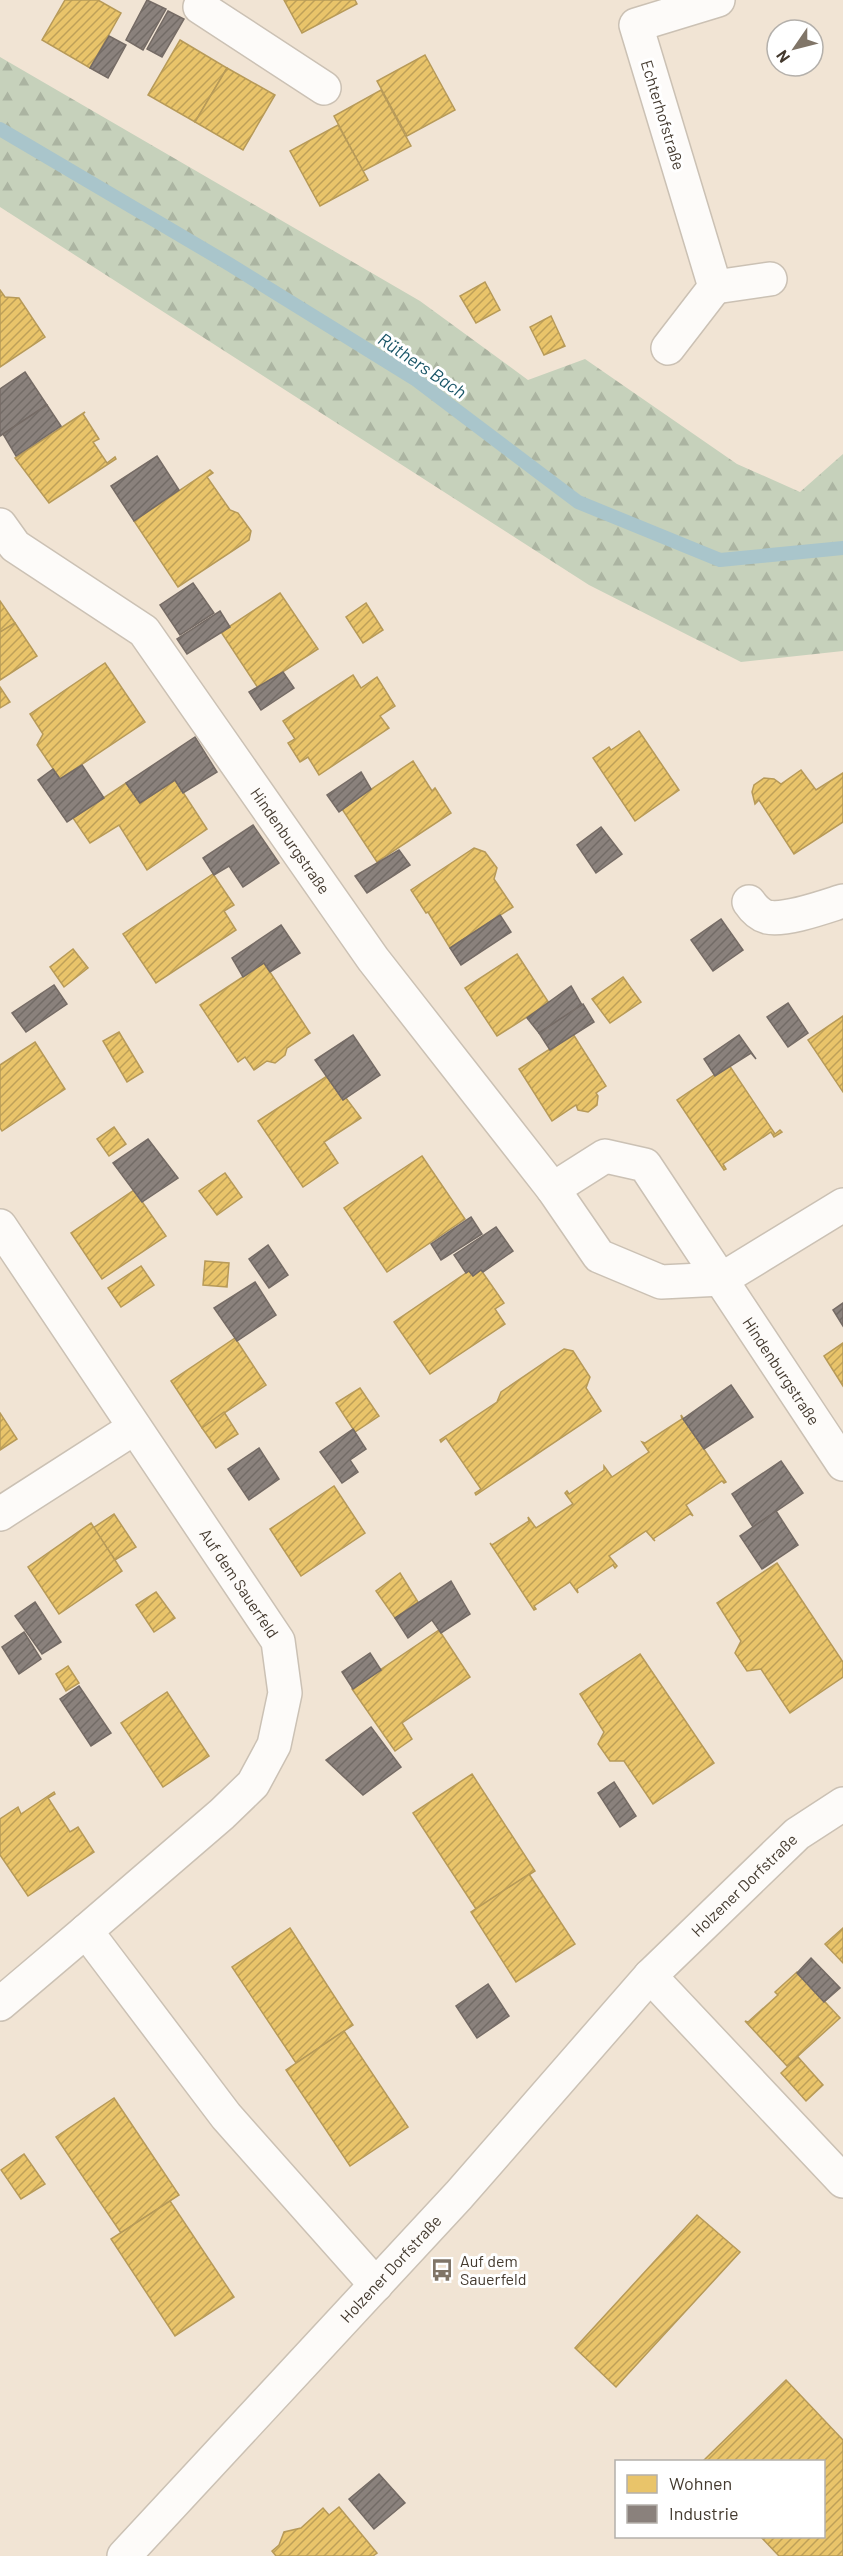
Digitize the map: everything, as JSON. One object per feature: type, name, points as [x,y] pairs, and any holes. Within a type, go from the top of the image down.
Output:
[{"type":"street","name":"Echterhofstraße","points":[[715,287],[636,25],[718,0]]},
{"type":"street","points":[[196,2],[324,88]]},
{"type":"street","points":[[668,348],[715,287],[770,279]]},
{"type":"street","name":"Hindenburgstraße","points":[[0,525],[15,546],[144,631],[373,959],[553,1189],[599,1256],[661,1282],[722,1279],[843,1205]]},
{"type":"street","points":[[749,902],[754,909],[767,917],[785,916],[843,901]]},
{"type":"street","name":"Hindenburgstraße","points":[[553,1189],[605,1156],[645,1165],[843,1464]]},
{"type":"street","name":"Auf dem Sauerfeld","points":[[0,1226],[278,1641],[285,1693],[274,1745],[253,1784],[222,1814],[0,2004]]},
{"type":"street","points":[[0,1514],[134,1428]]},
{"type":"street","name":"Holzener Dorfstraße","points":[[124,2556],[459,2195],[651,1976],[797,1834],[843,1804]]},
{"type":"street","points":[[86,1931],[226,2116],[376,2285]]},
{"type":"street","points":[[651,1976],[843,2181]]},
{"type":"green space","points":[[0,57],[420,301],[528,380],[585,359],[737,464],[800,492],[843,454],[843,651],[741,662],[589,585],[0,207]]},
{"type":"building: Wohnen","points":[[65,0],[98,0],[121,13],[90,68],[42,40]]},
{"type":"building: Wohnen","points":[[284,0],[355,0],[357,4],[302,33]]},
{"type":"building: Wohnen","points":[[180,40],[227,68],[195,122],[148,95]]},
{"type":"building: Wohnen","points":[[425,55],[455,110],[407,136],[377,81]]},
{"type":"building: Wohnen","points":[[227,68],[275,95],[243,150],[195,122]]},
{"type":"building: Wohnen","points":[[381,90],[411,146],[363,171],[334,116]]},
{"type":"building: Wohnen","points":[[338,125],[368,180],[320,206],[290,151]]},
{"type":"building: Wohnen","points":[[485,282],[500,310],[476,323],[460,296]]},
{"type":"building: Wohnen","points":[[0,290],[5,297],[19,298],[45,337],[0,367]]},
{"type":"building: Wohnen","points":[[551,316],[565,346],[544,355],[530,327]]},
{"type":"building: Wohnen","points":[[85,412],[83,414],[99,439],[93,442],[107,463],[115,457],[116,459],[49,503],[15,458]]},
{"type":"building: Wohnen","points":[[210,470],[213,473],[207,477],[230,510],[238,513],[251,531],[249,540],[178,587],[134,521]]},
{"type":"building: Wohnen","points":[[280,593],[318,649],[258,688],[221,632]]},
{"type":"building: Wohnen","points":[[0,601],[15,623],[0,632]]},
{"type":"building: Wohnen","points":[[366,603],[383,630],[363,643],[346,617]]},
{"type":"building: Wohnen","points":[[15,623],[37,656],[0,680],[0,632]]},
{"type":"building: Wohnen","points":[[105,663],[145,722],[60,779],[37,745],[43,734],[30,714]]},
{"type":"building: Wohnen","points":[[353,675],[361,688],[377,677],[395,706],[380,716],[389,728],[319,775],[308,757],[300,762],[288,743],[295,739],[283,721]]},
{"type":"building: Wohnen","points":[[0,687],[10,702],[0,708]]},
{"type":"building: Wohnen","points":[[639,731],[679,790],[635,821],[593,758],[609,747],[611,750]]},
{"type":"building: Wohnen","points":[[413,761],[432,791],[435,788],[451,813],[377,862],[342,809]]},
{"type":"building: Wohnen","points":[[801,770],[816,790],[843,773],[843,822],[794,854],[759,800],[755,804],[752,792],[754,785],[764,778],[774,779],[781,784]]},
{"type":"building: Wohnen","points":[[175,780],[207,829],[147,870],[119,825],[90,843],[73,818],[126,783],[140,803]]},
{"type":"building: Wohnen","points":[[474,848],[485,852],[497,868],[494,879],[513,907],[450,948],[428,912],[426,913],[411,890]]},
{"type":"building: Wohnen","points":[[213,874],[234,905],[224,911],[236,930],[156,983],[123,934]]},
{"type":"building: Wohnen","points":[[73,949],[88,968],[64,987],[50,967]]},
{"type":"building: Wohnen","points":[[517,954],[549,1003],[497,1036],[465,988]]},
{"type":"building: Wohnen","points":[[264,963],[310,1033],[287,1048],[285,1055],[275,1063],[267,1061],[254,1070],[245,1057],[238,1062],[200,1005]]},
{"type":"building: Wohnen","points":[[623,977],[641,1002],[610,1023],[592,999]]},
{"type":"building: Wohnen","points":[[843,1016],[843,1092],[808,1040]]},
{"type":"building: Wohnen","points":[[119,1032],[143,1072],[127,1082],[103,1041]]},
{"type":"building: Wohnen","points":[[573,1034],[606,1086],[596,1093],[597,1105],[588,1112],[578,1110],[576,1105],[552,1121],[519,1069]]},
{"type":"building: Wohnen","points":[[35,1042],[65,1089],[2,1131],[0,1128],[0,1065]]},
{"type":"building: Wohnen","points":[[729,1065],[775,1134],[780,1130],[782,1132],[774,1137],[771,1132],[723,1164],[726,1169],[724,1170],[677,1100]]},
{"type":"building: Wohnen","points":[[327,1076],[343,1100],[346,1098],[361,1118],[324,1142],[338,1163],[303,1187],[258,1121]]},
{"type":"building: Wohnen","points":[[114,1127],[126,1144],[109,1156],[97,1139]]},
{"type":"building: Wohnen","points":[[422,1156],[465,1219],[387,1272],[344,1208]]},
{"type":"building: Wohnen","points":[[225,1173],[242,1197],[217,1215],[199,1191]]},
{"type":"building: Wohnen","points":[[134,1190],[166,1236],[102,1279],[71,1233]]},
{"type":"building: Wohnen","points":[[205,1261],[229,1263],[227,1287],[203,1285]]},
{"type":"building: Wohnen","points":[[141,1266],[154,1285],[121,1307],[108,1288]]},
{"type":"building: Wohnen","points":[[481,1270],[504,1303],[495,1309],[505,1324],[430,1374],[394,1322],[469,1271],[473,1276]]},
{"type":"building: Wohnen","points":[[235,1338],[266,1385],[202,1428],[171,1381]]},
{"type":"building: Wohnen","points":[[843,1343],[843,1386],[824,1356]]},
{"type":"building: Wohnen","points":[[564,1349],[573,1351],[590,1377],[586,1388],[601,1411],[476,1495],[475,1493],[481,1489],[446,1438],[441,1442],[440,1440],[497,1402],[501,1392]]},
{"type":"building: Wohnen","points":[[360,1388],[379,1416],[355,1432],[336,1403]]},
{"type":"building: Wohnen","points":[[224,1412],[238,1434],[216,1448],[202,1428]]},
{"type":"building: Wohnen","points":[[0,1413],[17,1439],[0,1450]]},
{"type":"building: Wohnen","points":[[681,1415],[726,1482],[722,1481],[686,1505],[693,1516],[690,1514],[653,1539],[646,1531],[609,1556],[617,1566],[615,1568],[613,1565],[577,1589],[578,1593],[570,1582],[534,1606],[536,1609],[534,1610],[490,1543],[492,1545],[529,1521],[528,1517],[536,1528],[573,1504],[565,1493],[567,1491],[569,1494],[604,1470],[604,1466],[612,1477],[649,1452],[642,1442],[645,1443],[682,1419]]},
{"type":"building: Wohnen","points":[[334,1486],[365,1533],[301,1576],[270,1529]]},
{"type":"building: Wohnen","points":[[114,1514],[136,1547],[115,1560],[93,1528]]},
{"type":"building: Wohnen","points":[[91,1523],[122,1571],[59,1614],[28,1567]]},
{"type":"building: Wohnen","points":[[777,1563],[843,1662],[843,1677],[790,1713],[761,1669],[747,1671],[735,1653],[741,1641],[717,1603]]},
{"type":"building: Wohnen","points":[[400,1573],[418,1602],[395,1618],[376,1591]]},
{"type":"building: Wohnen","points":[[156,1592],[175,1618],[154,1632],[136,1605]]},
{"type":"building: Wohnen","points":[[439,1630],[470,1677],[402,1723],[412,1739],[395,1751],[352,1689]]},
{"type":"building: Wohnen","points":[[640,1654],[714,1763],[653,1804],[624,1761],[610,1761],[598,1744],[604,1732],[580,1694]]},
{"type":"building: Wohnen","points":[[68,1666],[79,1683],[66,1691],[56,1674]]},
{"type":"building: Wohnen","points":[[167,1692],[209,1756],[163,1787],[121,1723]]},
{"type":"building: Wohnen","points":[[472,1774],[535,1871],[476,1909],[413,1813]]},
{"type":"building: Wohnen","points":[[54,1792],[55,1794],[48,1798],[70,1832],[78,1827],[94,1852],[28,1896],[0,1855],[0,1819],[18,1807],[21,1814]]},
{"type":"building: Wohnen","points":[[529,1874],[575,1944],[516,1982],[471,1912]]},
{"type":"building: Wohnen","points":[[290,1928],[353,2025],[296,2063],[232,1967]]},
{"type":"building: Wohnen","points":[[843,1928],[843,1963],[825,1944]]},
{"type":"building: Wohnen","points":[[797,1972],[840,2018],[787,2066],[745,2021],[748,2022],[778,1995],[775,1992]]},
{"type":"building: Wohnen","points":[[344,2031],[408,2127],[350,2166],[286,2070]]},
{"type":"building: Wohnen","points":[[798,2057],[823,2085],[806,2101],[781,2073]]},
{"type":"building: Wohnen","points":[[114,2098],[179,2195],[121,2233],[56,2137]]},
{"type":"building: Wohnen","points":[[24,2154],[45,2184],[21,2199],[1,2170]]},
{"type":"building: Wohnen","points":[[170,2201],[234,2297],[175,2336],[111,2239]]},
{"type":"building: Wohnen","points":[[697,2215],[740,2252],[616,2387],[575,2348]]},
{"type":"building: Wohnen","points":[[786,2380],[843,2440],[843,2556],[779,2556],[762,2538],[825,2538],[825,2460],[704,2460]]},
{"type":"building: Wohnen","points":[[339,2507],[377,2553],[373,2556],[276,2556],[272,2551],[279,2545],[284,2532],[301,2528],[323,2508],[329,2515]]},
{"type":"building: Industrie","points":[[147,0],[166,9],[143,50],[126,40]]},
{"type":"building: Industrie","points":[[168,11],[184,19],[162,57],[147,49]]},
{"type":"building: Industrie","points":[[109,36],[126,45],[108,78],[90,68]]},
{"type":"building: Industrie","points":[[25,372],[47,405],[0,436],[0,389]]},
{"type":"building: Industrie","points":[[47,405],[61,426],[16,456],[3,434]]},
{"type":"building: Industrie","points":[[157,456],[179,490],[134,521],[111,486]]},
{"type":"building: Industrie","points":[[193,583],[214,613],[180,635],[160,605]]},
{"type":"building: Industrie","points":[[220,611],[230,627],[187,654],[177,639]]},
{"type":"building: Industrie","points":[[283,672],[294,688],[261,710],[249,692]]},
{"type":"building: Industrie","points":[[195,737],[217,772],[183,793],[175,780],[140,803],[126,783]]},
{"type":"building: Industrie","points":[[82,765],[104,798],[67,822],[38,780],[53,769],[60,779]]},
{"type":"building: Industrie","points":[[361,772],[371,789],[339,812],[327,795]]},
{"type":"building: Industrie","points":[[253,825],[279,863],[243,887],[229,866],[214,875],[203,858]]},
{"type":"building: Industrie","points":[[601,827],[622,854],[596,873],[577,845]]},
{"type":"building: Industrie","points":[[399,850],[410,865],[367,893],[355,876]]},
{"type":"building: Industrie","points":[[500,915],[511,932],[461,965],[450,948]]},
{"type":"building: Industrie","points":[[721,919],[743,950],[713,971],[691,940]]},
{"type":"building: Industrie","points":[[281,925],[300,953],[270,972],[264,963],[243,977],[232,958]]},
{"type":"building: Industrie","points":[[54,985],[67,1004],[26,1032],[12,1013]]},
{"type":"building: Industrie","points":[[571,986],[582,1005],[539,1033],[527,1018]]},
{"type":"building: Industrie","points":[[788,1003],[808,1033],[788,1047],[767,1017]]},
{"type":"building: Industrie","points":[[583,1004],[594,1022],[550,1050],[539,1033]]},
{"type":"building: Industrie","points":[[353,1035],[380,1075],[343,1100],[315,1060]]},
{"type":"building: Industrie","points":[[739,1035],[756,1059],[751,1053],[715,1076],[704,1059]]},
{"type":"building: Industrie","points":[[148,1139],[178,1178],[142,1202],[113,1163]]},
{"type":"building: Industrie","points":[[471,1217],[482,1234],[441,1260],[431,1244]]},
{"type":"building: Industrie","points":[[496,1227],[513,1251],[483,1272],[481,1270],[473,1276],[469,1271],[466,1273],[454,1255]]},
{"type":"building: Industrie","points":[[268,1245],[288,1275],[269,1288],[249,1259]]},
{"type":"building: Industrie","points":[[255,1282],[276,1315],[237,1341],[214,1308]]},
{"type":"building: Industrie","points":[[843,1303],[843,1326],[833,1310]]},
{"type":"building: Industrie","points":[[731,1385],[753,1417],[704,1449],[683,1419]]},
{"type":"building: Industrie","points":[[353,1429],[366,1449],[350,1460],[358,1472],[342,1483],[320,1452]]},
{"type":"building: Industrie","points":[[259,1448],[279,1479],[249,1500],[228,1469]]},
{"type":"building: Industrie","points":[[781,1461],[803,1493],[753,1527],[732,1494]]},
{"type":"building: Industrie","points":[[776,1511],[798,1545],[762,1569],[740,1536]]},
{"type":"building: Industrie","points":[[451,1581],[470,1614],[441,1633],[432,1620],[408,1638],[395,1618]]},
{"type":"building: Industrie","points":[[35,1602],[61,1642],[42,1654],[15,1616]]},
{"type":"building: Industrie","points":[[24,1632],[41,1659],[19,1674],[2,1647]]},
{"type":"building: Industrie","points":[[370,1653],[381,1670],[353,1689],[342,1672]]},
{"type":"building: Industrie","points":[[79,1686],[111,1733],[91,1746],[60,1699]]},
{"type":"building: Industrie","points":[[371,1727],[401,1767],[363,1795],[326,1760]]},
{"type":"building: Industrie","points":[[614,1782],[636,1816],[620,1827],[598,1793]]},
{"type":"building: Industrie","points":[[811,1958],[840,1988],[824,2002],[797,1973]]},
{"type":"building: Industrie","points":[[488,1984],[509,2016],[477,2038],[456,2006]]},
{"type":"building: Industrie","points":[[379,2474],[405,2503],[374,2529],[349,2499]]},
{"type":"waterway","name":"Rüthers Bach","points":[[0,129],[229,264],[415,379],[578,502],[720,560],[843,548]]},
{"type":"place","name":"Auf dem Sauerfeld","points":[[442,2270]]}]
